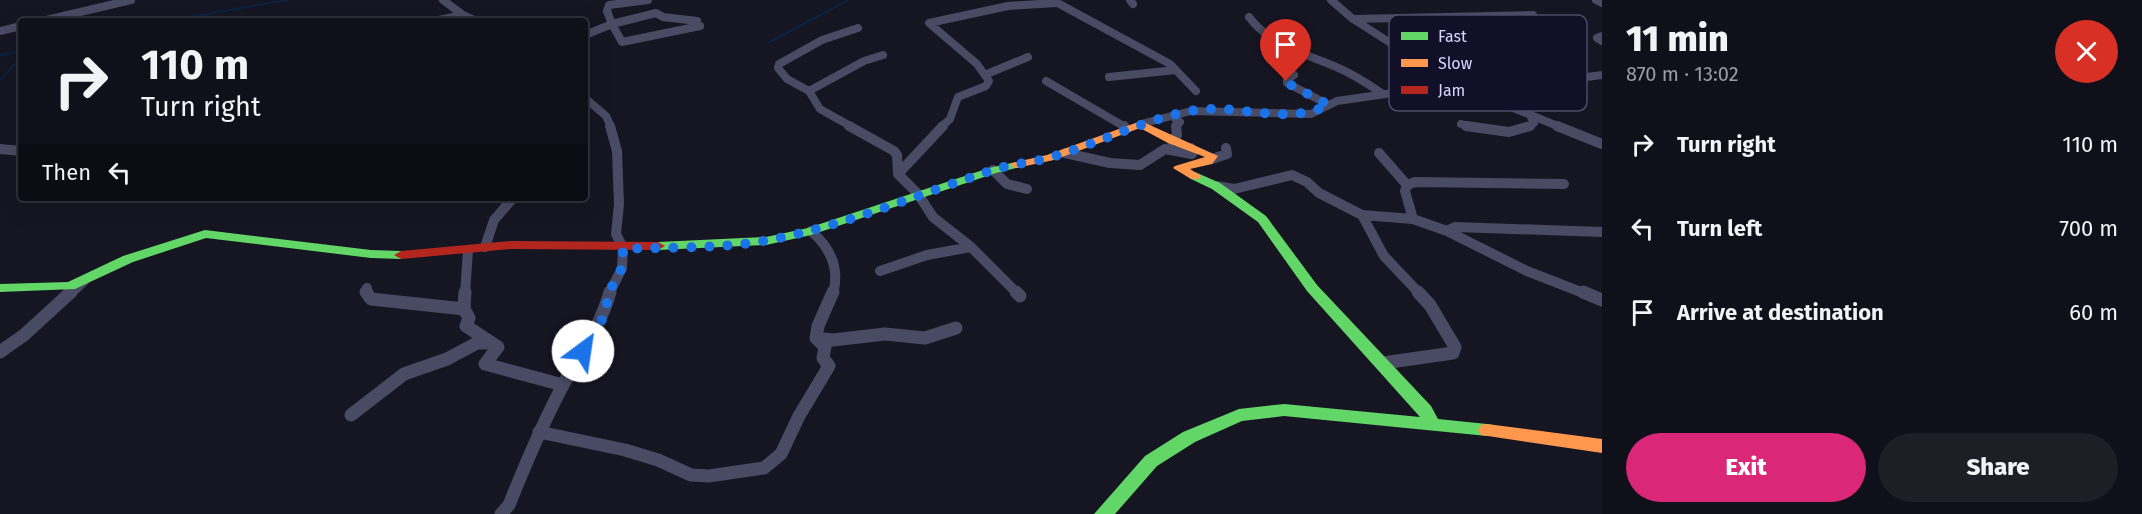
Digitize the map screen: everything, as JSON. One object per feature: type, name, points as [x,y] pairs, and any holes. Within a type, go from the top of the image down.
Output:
[{"type":"street","points":[[55,18],[131,0]]},
{"type":"street","points":[[442,0],[470,18]]},
{"type":"street","points":[[588,34],[612,24],[656,13],[663,17],[699,23],[622,42],[612,24],[607,11],[611,3],[648,0]]},
{"type":"street","points":[[1330,0],[1353,19],[1389,42]]},
{"type":"street","points":[[1596,0],[1602,3]]},
{"type":"street","points":[[898,174],[927,140],[950,119],[953,105],[958,97],[986,86],[989,81],[987,74],[959,46],[929,23],[1008,6],[1054,2],[1170,64],[1196,91]]},
{"type":"street","points":[[448,18],[463,15]]},
{"type":"street","points":[[1249,17],[1253,24],[1269,36],[1346,71],[1383,94]]},
{"type":"street","points":[[1353,19],[1389,18]]},
{"type":"street","points":[[0,31],[18,27]]},
{"type":"street","points":[[858,28],[822,40],[779,64],[778,68],[788,79],[809,92],[820,109],[894,151],[897,155],[898,174],[918,194],[933,217],[971,247],[1020,296]]},
{"type":"street","points":[[1602,36],[1597,38],[1602,41]]},
{"type":"street","points":[[809,92],[825,85],[864,60],[883,56]]},
{"type":"street","points":[[987,74],[1004,64],[1028,57]]},
{"type":"street","points":[[1109,77],[1176,70]]},
{"type":"street","points":[[1294,75],[1287,79],[1287,83],[1329,105]]},
{"type":"street","points":[[1587,77],[1602,75]]},
{"type":"street","points":[[1046,81],[1124,125],[1126,129]]},
{"type":"street","points":[[0,288],[70,286],[128,259],[205,234],[371,254],[413,255],[511,245],[623,249],[766,241],[811,231],[993,170],[1065,153],[1141,124],[1191,111],[1216,110],[1295,116],[1311,114],[1337,101],[1389,93]]},
{"type":"street","points":[[501,514],[509,505],[539,432],[563,385],[603,318],[611,288],[622,268],[623,249],[616,234],[619,204],[614,131],[606,116],[588,101]]},
{"type":"street","points":[[1517,111],[1602,144]]},
{"type":"street","points":[[1172,116],[1180,123],[1172,141]]},
{"type":"street","points":[[1461,124],[1502,132],[1530,127],[1534,123],[1531,117]]},
{"type":"street","points":[[1141,124],[1172,141],[1205,152],[1212,156],[1212,159]]},
{"type":"street","points":[[1065,153],[1110,163],[1140,165],[1165,149],[1192,154],[1191,148]]},
{"type":"street","points":[[1226,148],[1227,154],[1216,155],[1212,159],[1179,168],[1216,186],[1262,219],[1312,288],[1425,410],[1432,423]]},
{"type":"street","points":[[0,149],[18,151]]},
{"type":"street","points":[[1379,153],[1407,185]]},
{"type":"street","points":[[993,170],[1006,184],[1027,189]]},
{"type":"street","points":[[1216,186],[1234,189],[1292,175],[1307,182],[1318,193],[1362,215],[1413,219],[1447,231],[1527,271],[1602,300]]},
{"type":"street","points":[[1407,185],[1415,182],[1564,184]]},
{"type":"street","points":[[1407,185],[1406,191],[1413,219]]},
{"type":"street","points":[[485,247],[494,220],[510,201]]},
{"type":"street","points":[[1362,215],[1384,256],[1430,305],[1455,347],[1452,353],[1439,357],[1383,363]]},
{"type":"street","points":[[1447,231],[1455,227],[1602,232]]},
{"type":"street","points":[[539,432],[579,437],[655,459],[689,475],[713,477],[747,468],[764,468],[781,454],[799,416],[826,375],[829,366],[824,358],[825,347],[816,338],[817,324],[833,294],[836,273],[833,257],[822,240],[811,231]]},
{"type":"street","points":[[880,271],[927,255],[971,247]]},
{"type":"street","points":[[468,250],[464,309],[469,318],[466,326],[498,347],[485,364],[563,385]]},
{"type":"street","points":[[0,352],[24,335],[85,280]]},
{"type":"street","points":[[367,288],[366,294],[371,299],[464,309]]},
{"type":"street","points":[[816,338],[833,340],[885,334],[925,338],[956,328]]},
{"type":"street","points":[[351,415],[404,374],[447,359],[477,343],[491,343]]},
{"type":"street","points":[[1103,514],[1151,461],[1189,437],[1239,415],[1284,410],[1432,423],[1602,446]]},
{"type":"waterway","points":[[184,18],[287,0]]},
{"type":"waterway","points":[[768,43],[848,0]]},
{"type":"waterway","points":[[0,55],[18,52]]},
{"type":"waterway","points":[[0,80],[18,61]]},
{"type":"traffic: fast","points":[[658,246],[766,241],[811,231],[993,170],[1016,165]]},
{"type":"traffic: fast","points":[[1195,176],[1216,186],[1262,219],[1312,288],[1425,410],[1432,423]]},
{"type":"traffic: fast","points":[[0,288],[70,286],[128,259],[205,234],[371,254],[401,255]]},
{"type":"traffic: fast","points":[[1103,514],[1151,461],[1189,437],[1239,415],[1284,410],[1487,430]]},
{"type":"traffic: slow","points":[[1016,165],[1050,158],[1141,124],[1172,141],[1212,156],[1208,162],[1179,168],[1195,176]]},
{"type":"traffic: slow","points":[[1487,430],[1602,446]]},
{"type":"traffic: jam","points":[[401,255],[511,245],[658,246]]},
{"type":"route","points":[[583,351],[603,318],[611,288],[622,268],[623,249],[766,241],[811,231],[993,170],[1050,158],[1126,129],[1191,111],[1216,110],[1295,116],[1311,114],[1329,105],[1286,81]]}]
